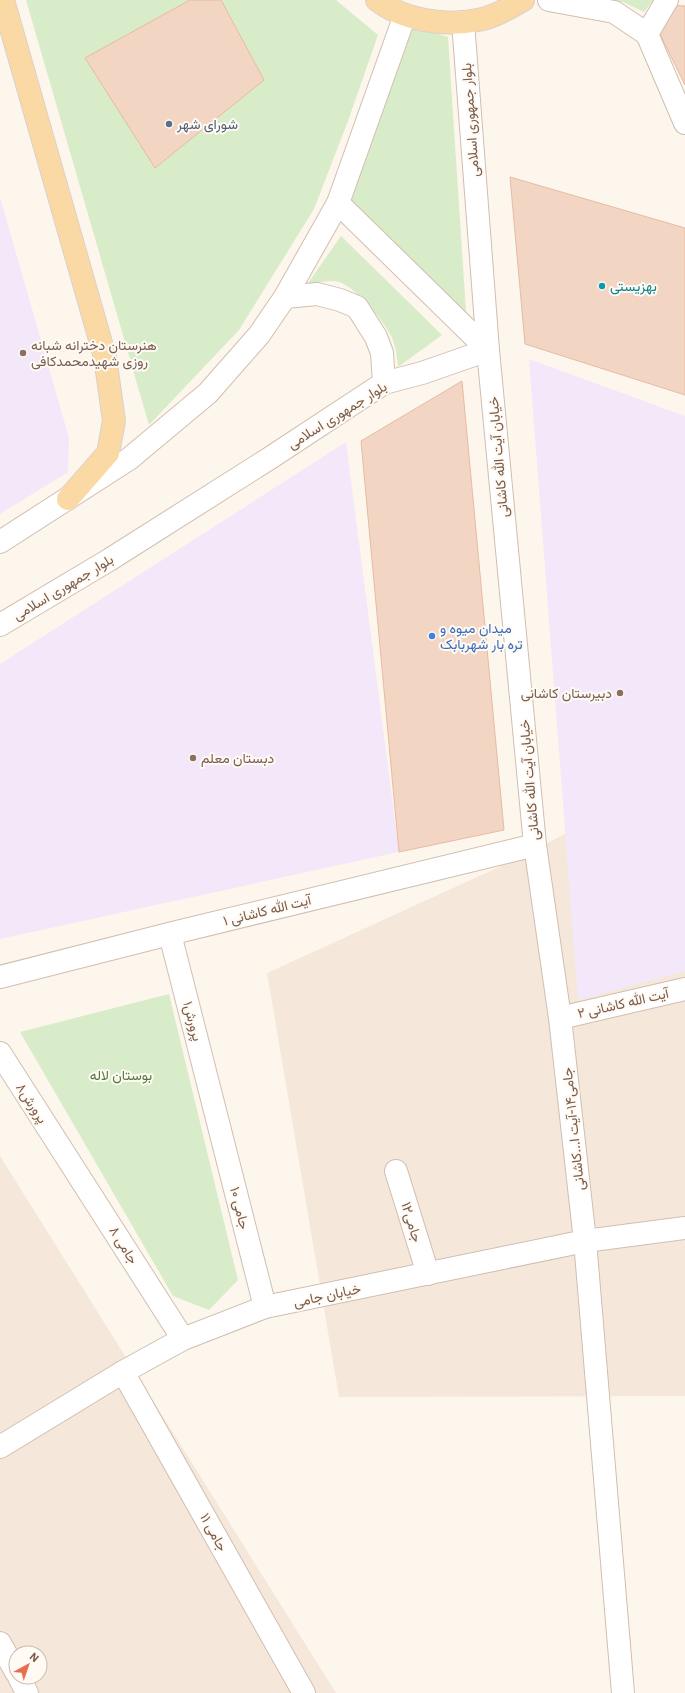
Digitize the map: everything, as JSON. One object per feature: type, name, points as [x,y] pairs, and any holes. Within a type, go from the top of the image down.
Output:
[{"type":"main road","points":[[3,0],[105,357],[114,421],[108,452],[68,499]]},
{"type":"main road","points":[[377,0],[405,15],[427,21],[463,22],[478,20],[505,11],[523,0]]},
{"type":"street","points":[[548,0],[614,12],[646,34],[685,123]]},
{"type":"street","points":[[646,34],[667,0]]},
{"type":"street","points":[[0,542],[129,459],[208,393],[259,335],[285,297],[338,203],[405,15]]},
{"type":"street","name":"بلوار جمهوری اسلامی","points":[[0,625],[136,543],[270,458],[384,383],[422,373],[488,350],[463,22]]},
{"type":"street","points":[[338,203],[488,350]]},
{"type":"street","points":[[285,297],[317,294],[340,300],[357,307],[376,337],[382,353],[384,383]]},
{"type":"street","name":"خیابان آیت الله کاشانی","points":[[488,350],[535,845],[560,1018]]},
{"type":"street","name":"آیت الله کاشانی ۱","points":[[0,977],[535,845]]},
{"type":"street","name":"پرورش۱","points":[[170,934],[216,1109]]},
{"type":"street","name":"آیت الله کاشانی ۲","points":[[560,1018],[685,989]]},
{"type":"street","name":"جامی۱۴-آیت ا...کاشانی","points":[[560,1018],[585,1241],[623,1693]]},
{"type":"street","name":"پرورش۸","points":[[0,1053],[64,1152]]},
{"type":"street","name":"جامی ۱۰","points":[[216,1109],[265,1308]]},
{"type":"street","name":"جامی ۸","points":[[64,1152],[183,1339]]},
{"type":"street","name":"جامی۱۲","points":[[396,1171],[428,1274]]},
{"type":"street","name":"خیابان جامی","points":[[0,1447],[123,1372],[183,1339],[265,1308],[585,1241],[685,1228]]},
{"type":"street","name":"جامی ۱۱","points":[[123,1372],[304,1693]]},
{"type":"street","points":[[0,1643],[8,1658]]},
{"type":"shaded area","name":"هنرستان دخترانه شبانه روزی شهیدمحمدکافی","points":[[0,197],[69,438],[68,472],[0,514]]},
{"type":"shaded area","name":"دبیرستان کاشانی","points":[[529,359],[685,416],[685,971],[578,1000]]},
{"type":"shaded area","name":"دبستان معلم","points":[[346,442],[399,852],[0,939],[0,664]]},
{"type":"shaded area","points":[[685,520],[685,1396],[339,1397],[267,973],[521,857],[617,806]]},
{"type":"shaded area","points":[[0,1156],[336,1693],[0,1693]]},
{"type":"green space","points":[[26,0],[336,0],[378,35],[348,121],[314,209],[239,330],[149,425]]},
{"type":"green space","points":[[608,0],[653,0],[644,12],[623,2]]},
{"type":"green space","points":[[398,23],[448,37],[466,312],[346,205]]},
{"type":"green space","points":[[341,236],[442,335],[398,367],[395,346],[389,333],[378,316],[354,291],[336,281],[322,282],[306,286]]},
{"type":"green space","name":"بوستان لاله","points":[[169,994],[238,1280],[209,1310],[173,1296],[20,1032]]},
{"type":"building","name":"شورای شهر","points":[[190,0],[221,0],[264,80],[155,168],[85,58]]},
{"type":"building","points":[[672,5],[685,6],[685,85],[657,28]]},
{"type":"building","name":"بهزیستی","points":[[510,177],[685,228],[685,395],[525,344]]},
{"type":"building","name":"میدان میوه و تره بار شهربابک","points":[[462,381],[504,830],[399,852],[361,441]]},
{"type":"place","name":"شورای شهر","points":[[169,124]]},
{"type":"place","name":"بهزیستی","points":[[602,286]]},
{"type":"place","name":"هنرستان دخترانه شبانه روزی شهیدمحمدکافی","points":[[23,353]]},
{"type":"place","name":"میدان میوه و تره بار شهربابک","points":[[432,636]]},
{"type":"place","name":"دبیرستان کاشانی","points":[[620,693]]},
{"type":"place","name":"دبستان معلم","points":[[193,758]]}]
